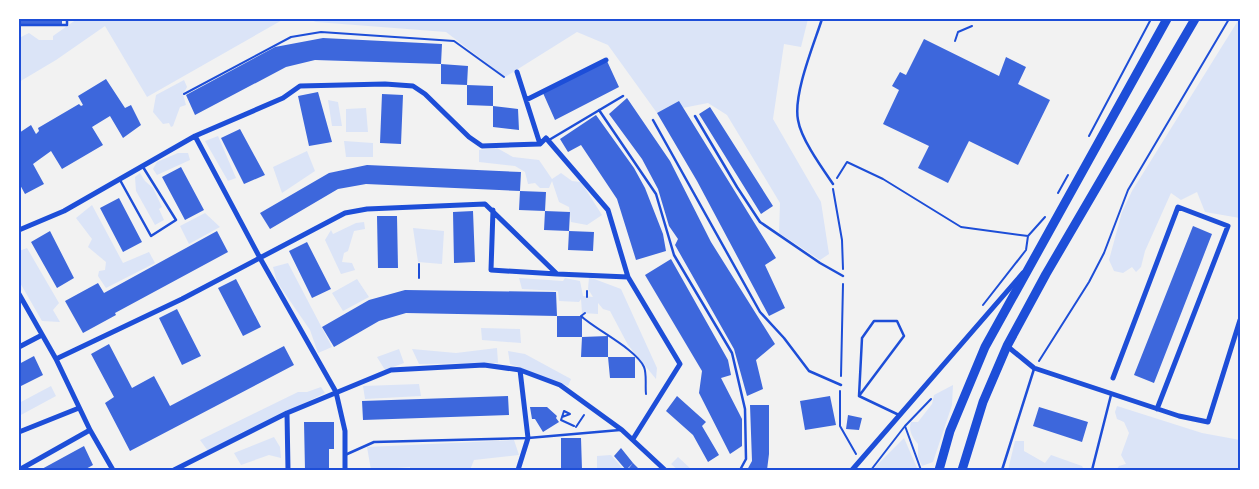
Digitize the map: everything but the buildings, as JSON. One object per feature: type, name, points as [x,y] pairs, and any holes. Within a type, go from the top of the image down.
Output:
[{"type":"main road","points":[[939,470],[950,431],[984,347],[1167,19]]},
{"type":"main road","points":[[962,470],[983,402],[1007,346],[1046,274],[1195,19]]},
{"type":"street","points":[[526,100],[606,60]]},
{"type":"street","points":[[517,72],[540,144]]},
{"type":"street","points":[[19,230],[64,211],[195,136],[283,98],[300,86],[384,84],[413,86],[425,94],[469,137],[482,146],[540,144],[546,138],[608,210],[628,277],[680,364],[633,439]]},
{"type":"street","points":[[195,136],[260,258],[336,392],[344,431],[345,470]]},
{"type":"street","points":[[56,359],[260,258],[345,213],[367,209],[485,204],[557,274]]},
{"type":"street","points":[[1114,378],[1178,207],[1228,226],[1157,409]]},
{"type":"street","points":[[493,210],[491,270],[628,277]]},
{"type":"street","points":[[852,470],[858,458],[899,415],[1028,267]]},
{"type":"street","points":[[19,294],[21,301],[56,359],[90,430],[113,470]]},
{"type":"street","points":[[1007,346],[1034,368],[1111,395],[1208,422],[1240,320]]},
{"type":"street","points":[[19,347],[42,335]]},
{"type":"street","points":[[174,470],[287,413],[391,370],[484,365],[520,370],[560,385],[622,430],[664,470]]},
{"type":"street","points":[[518,470],[528,438],[520,370]]},
{"type":"street","points":[[19,432],[79,408]]},
{"type":"street","points":[[287,413],[288,470]]},
{"type":"street","points":[[19,470],[90,430]]},
{"type":"lane","points":[[19,25],[67,25],[67,19]]},
{"type":"lane","points":[[822,19],[800,88],[798,120],[814,155],[833,184]]},
{"type":"lane","points":[[548,141],[622,96]]},
{"type":"lane","points":[[599,110],[656,194],[674,255],[732,353],[745,409],[746,459],[740,470]]},
{"type":"lane","points":[[695,116],[760,222],[820,263],[843,276]]},
{"type":"lane","points":[[653,120],[760,312],[784,338],[809,370],[840,385]]},
{"type":"lane","points":[[120,180],[150,236],[176,220],[143,167]]},
{"type":"lane","points":[[874,321],[897,321],[904,336],[859,396],[862,338],[874,321]]},
{"type":"lane","points":[[1002,470],[1034,368]]},
{"type":"lane","points":[[1092,470],[1111,395]]},
{"type":"lane","points":[[859,396],[899,415]]},
{"type":"lane","points":[[345,455],[374,442],[528,438],[622,430]]},
{"type":"path","points":[[1087,140],[1150,19]]},
{"type":"path","points":[[1034,368],[1089,282],[1104,253],[1128,190],[1230,19]]},
{"type":"path","points":[[955,41],[958,32],[972,26]]},
{"type":"path","points":[[184,94],[291,37],[321,32],[454,41],[504,77]]},
{"type":"path","points":[[858,458],[840,426],[842,240],[834,202],[833,184],[847,162],[883,179],[961,227],[1028,236]]},
{"type":"path","points":[[1058,193],[1072,170]]},
{"type":"path","points":[[982,306],[1026,250],[1028,236],[1049,209]]},
{"type":"path","points":[[419,278],[420,264]]},
{"type":"path","points":[[587,291],[587,297]]},
{"type":"path","points":[[585,312],[581,316],[589,324],[608,335],[636,356],[644,368],[646,394]]},
{"type":"path","points":[[870,470],[905,426],[930,399]]},
{"type":"path","points":[[573,433],[584,415]]},
{"type":"path","points":[[562,417],[561,420],[576,428]]},
{"type":"path","points":[[905,426],[921,470]]},
{"type":"path","points":[[858,458],[862,449]]},
{"type":"shaded area","points":[[77,19],[284,19],[147,97],[105,26],[56,60],[19,82],[19,38],[29,33],[39,40],[53,40],[53,36]]},
{"type":"shaded area","points":[[308,19],[808,19],[801,47],[784,44],[773,119],[821,202],[829,254],[820,260],[779,233],[780,203],[727,115],[708,103],[657,113],[608,45],[577,32],[505,77],[446,32],[316,22]]},
{"type":"shaded area","points":[[1239,19],[1240,218],[1205,212],[1197,192],[1181,200],[1171,193],[1145,251],[1141,267],[1136,272],[1132,267],[1123,273],[1114,271],[1109,260],[1122,212],[1132,191]]},
{"type":"shaded area","points":[[184,80],[187,87],[183,94],[186,105],[180,107],[171,127],[169,123],[163,124],[153,112],[156,95]]},
{"type":"shaded area","points":[[328,100],[338,102],[342,126],[332,126]]},
{"type":"shaded area","points":[[366,108],[368,132],[346,132],[346,109]]},
{"type":"shaded area","points":[[218,136],[236,178],[228,181],[205,141]]},
{"type":"shaded area","points":[[344,141],[373,143],[373,157],[346,157]]},
{"type":"shaded area","points":[[497,148],[513,157],[539,160],[552,179],[561,173],[572,181],[581,182],[602,215],[587,225],[571,222],[569,207],[559,202],[552,181],[549,188],[540,188],[535,183],[528,184],[525,172],[515,166],[479,162],[479,150]]},
{"type":"shaded area","points":[[307,151],[315,171],[282,193],[273,167]]},
{"type":"shaded area","points":[[178,153],[188,153],[190,160],[157,175],[153,169],[157,162]]},
{"type":"shaded area","points":[[140,173],[153,188],[162,207],[159,209],[164,220],[155,225],[136,191],[135,177]]},
{"type":"shaded area","points":[[92,205],[123,263],[149,252],[155,263],[106,288],[98,276],[99,271],[105,270],[106,262],[88,247],[92,239],[76,218]]},
{"type":"shaded area","points":[[205,213],[220,227],[189,244],[180,226]]},
{"type":"shaded area","points":[[364,222],[365,229],[354,231],[348,251],[344,253],[342,262],[352,263],[355,270],[341,274],[325,240],[331,230],[333,234],[356,223]]},
{"type":"shaded area","points":[[413,228],[444,231],[442,264],[418,262]]},
{"type":"shaded area","points":[[27,248],[59,303],[53,310],[60,322],[42,321],[19,281],[19,251]]},
{"type":"shaded area","points":[[288,263],[332,347],[318,353],[310,330],[277,282],[273,267]]},
{"type":"shaded area","points":[[589,277],[621,289],[657,368],[656,379],[628,345],[610,311],[603,309],[598,303],[598,314],[582,313],[581,299],[579,302],[559,301],[558,291],[522,289],[519,278],[563,281],[565,278],[580,281],[583,296],[593,297],[588,289]]},
{"type":"shaded area","points":[[357,279],[369,297],[343,311],[332,293]]},
{"type":"shaded area","points":[[481,328],[520,329],[521,343],[482,340]]},
{"type":"shaded area","points":[[497,348],[498,363],[419,364],[412,349],[456,353]]},
{"type":"shaded area","points":[[399,349],[404,363],[385,370],[377,357]]},
{"type":"shaded area","points":[[508,351],[525,354],[571,379],[568,386],[510,364]]},
{"type":"shaded area","points":[[419,384],[421,396],[365,399],[363,386]]},
{"type":"shaded area","points":[[953,385],[952,405],[933,462],[922,466],[918,457],[918,444],[911,431],[911,422],[918,422],[932,404],[934,395]]},
{"type":"shaded area","points":[[51,386],[56,396],[19,416],[19,403]]},
{"type":"shaded area","points":[[321,387],[325,393],[208,451],[200,440],[298,392],[307,392]]},
{"type":"shaded area","points":[[1117,406],[1202,433],[1240,440],[1240,470],[1116,470],[1119,466],[1126,464],[1121,455],[1129,433],[1124,422],[1117,419],[1115,412]]},
{"type":"shaded area","points":[[274,437],[280,447],[281,458],[269,455],[241,465],[234,453]]},
{"type":"shaded area","points":[[904,438],[918,470],[873,470],[877,465]]},
{"type":"shaded area","points":[[514,440],[519,455],[474,460],[470,470],[410,470],[410,467],[371,470],[367,447]]},
{"type":"shaded area","points":[[1015,441],[1024,441],[1024,451],[1045,463],[1051,455],[1082,466],[1084,470],[1008,470]]},
{"type":"shaded area","points":[[611,455],[624,470],[597,470],[597,456]]},
{"type":"shaded area","points":[[678,457],[692,470],[678,470],[671,464]]}]
